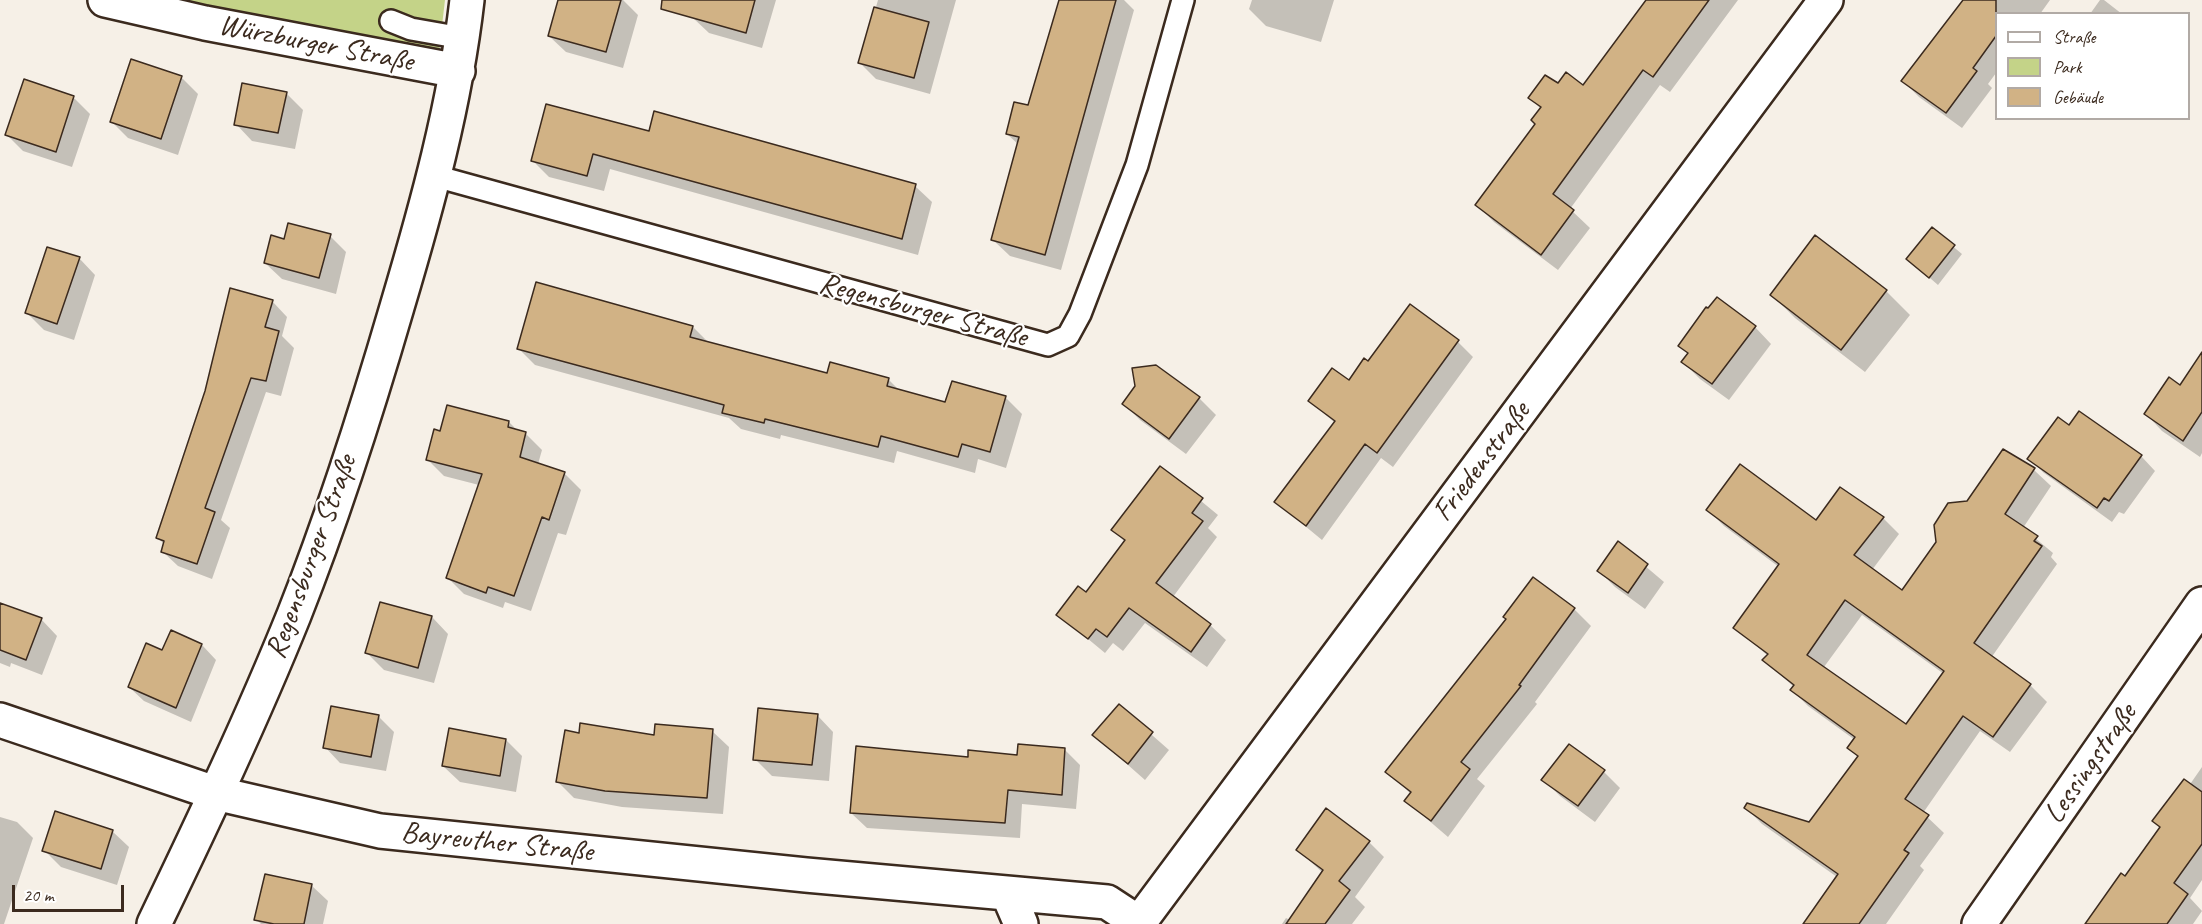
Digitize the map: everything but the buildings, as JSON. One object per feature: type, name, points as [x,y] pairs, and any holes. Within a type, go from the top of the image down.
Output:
[{"type":"street","name":"Würzburger Straße","points":[[105,0],[205,23],[458,71]]},
{"type":"street","name":"Regensburger Straße","points":[[154,924],[265,686],[318,550],[388,340],[435,176],[458,71],[467,0]]},
{"type":"street","name":"Friedenstraße","points":[[1138,924],[1826,0]]},
{"type":"street","name":"Lessingstraße","points":[[1979,924],[2202,604]]},
{"type":"street","name":"Bayreuther Straße","points":[[0,720],[216,793],[380,831],[1107,902],[1138,924]]},
{"type":"street","points":[[1008,894],[1022,924]]},
{"type":"lane","name":"Regensburger Straße","points":[[435,176],[1048,345],[1068,336],[1080,314],[1137,165],[1183,0]]},
{"type":"lane","points":[[391,21],[411,29],[462,38]]},
{"type":"green space","points":[[161,0],[445,0],[439,51]]}]
